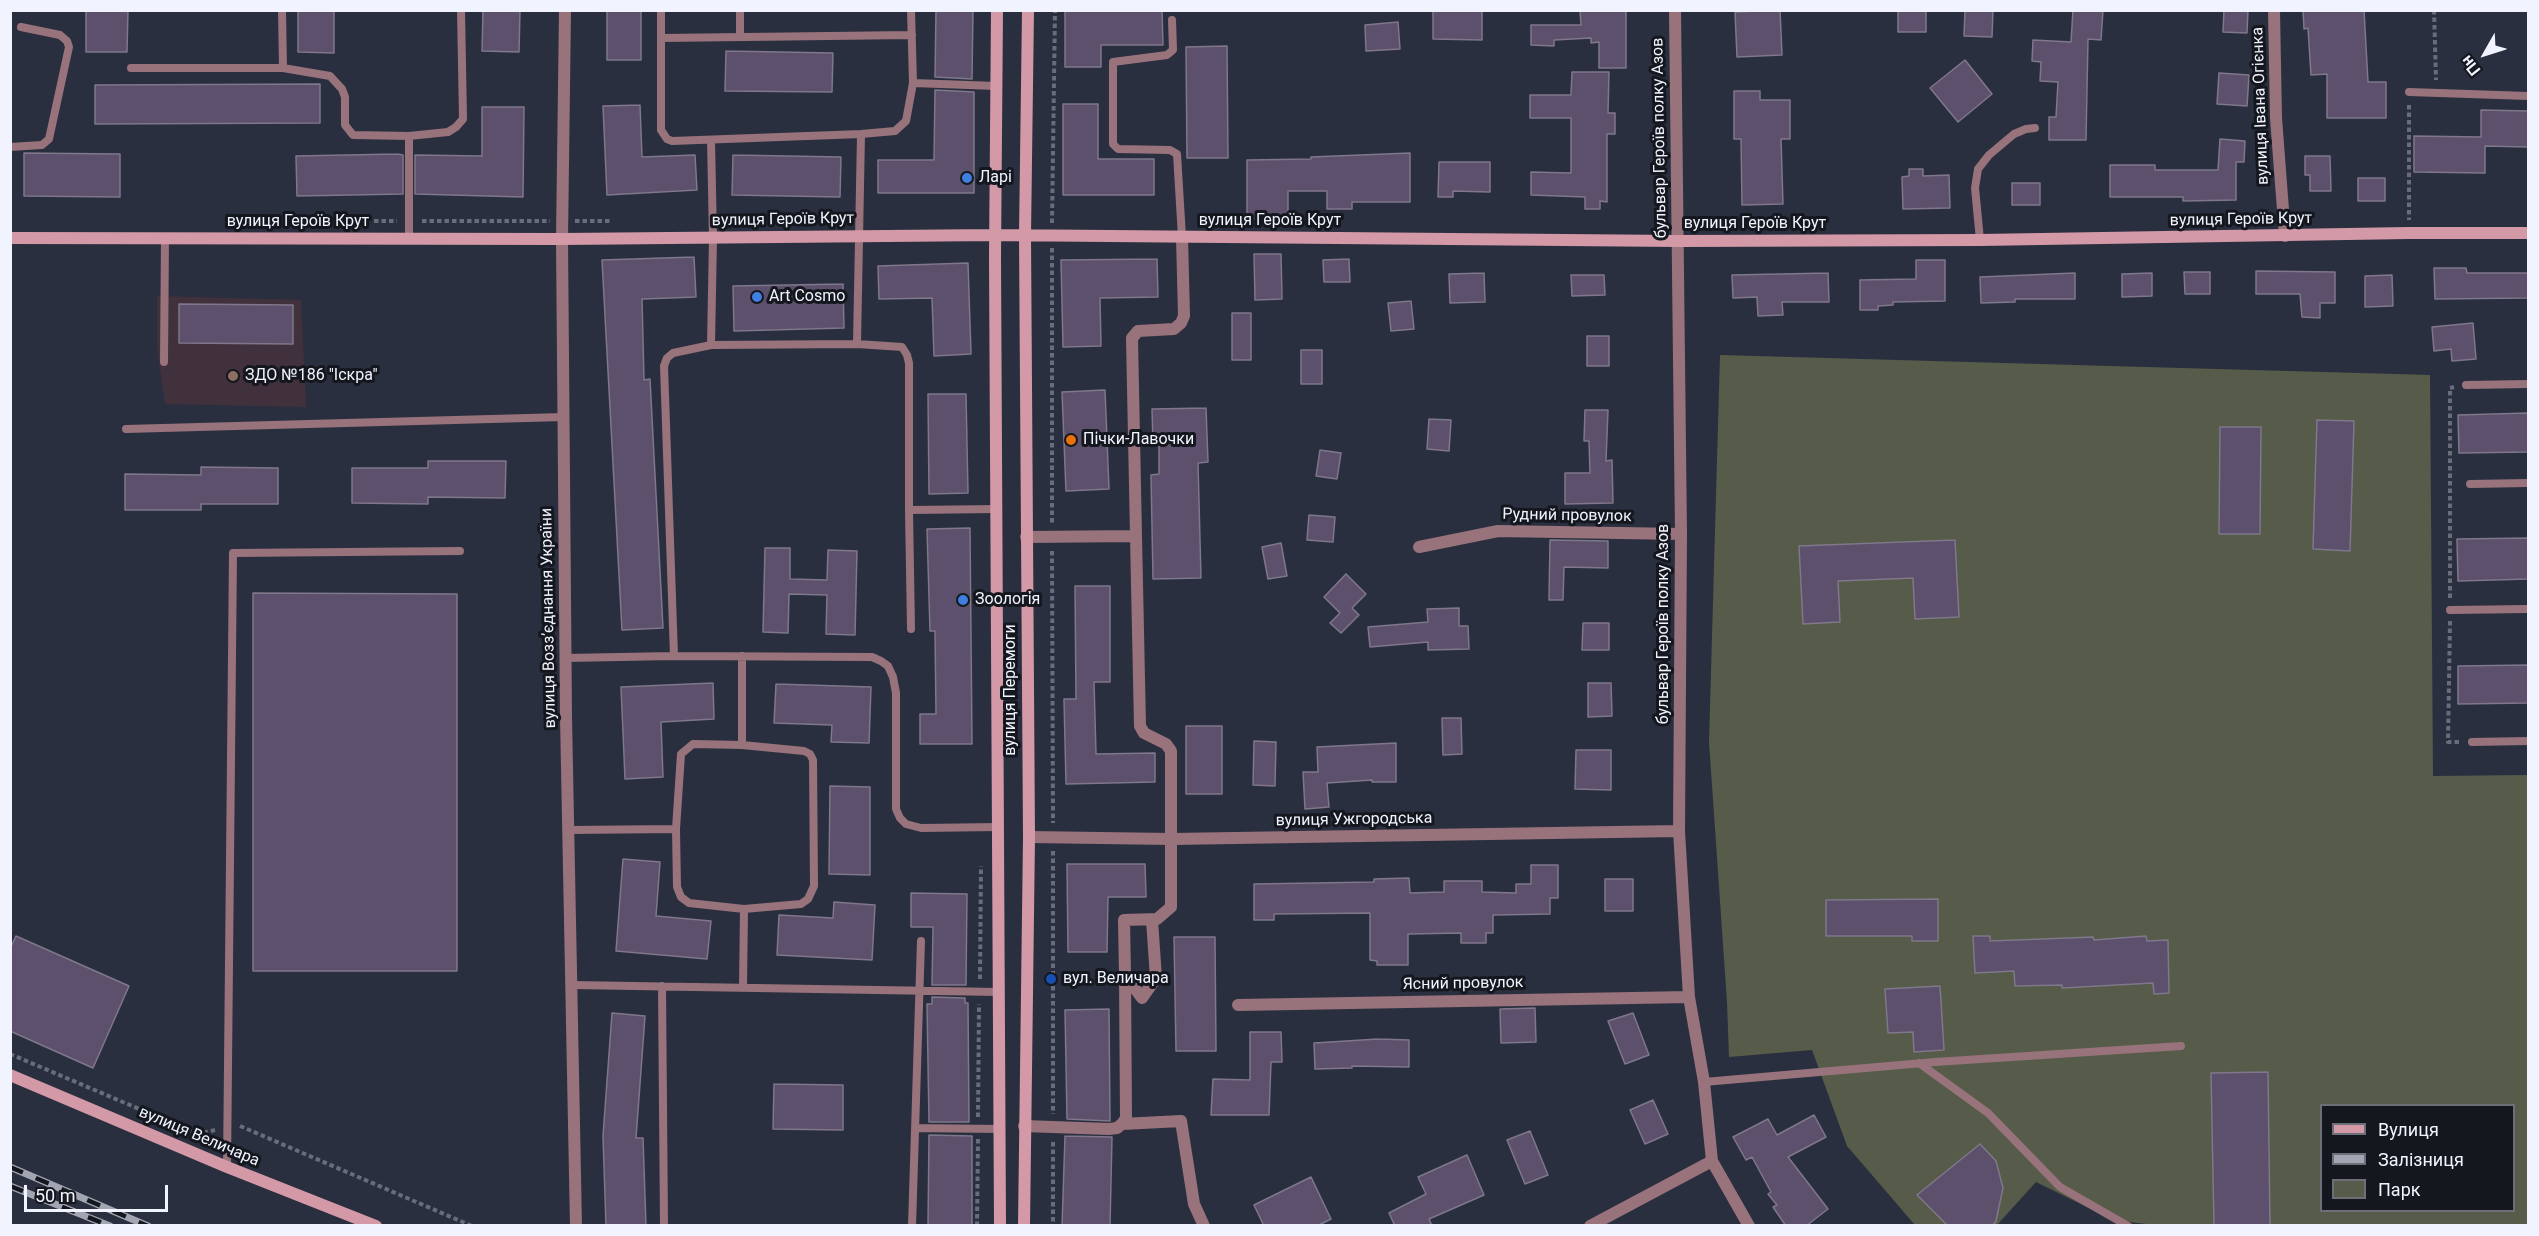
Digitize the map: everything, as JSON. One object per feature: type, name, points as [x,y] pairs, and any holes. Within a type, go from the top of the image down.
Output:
[{"type":"street","name":"вулиця Воззʼєднання України","points":[[565,10],[562,239],[568,830],[576,1226]]},
{"type":"street","name":"вулиця Перемоги","points":[[997,10],[995,235],[1000,1226]]},
{"type":"street","name":"вулиця Перемоги","points":[[1024,1226],[1029,837],[1025,235],[1028,10]]},
{"type":"street","name":"бульвар Героїв полку Азов","points":[[1675,10],[1681,534],[1679,831],[1689,997],[1704,1082],[1712,1161],[1749,1226]]},
{"type":"street","name":"вулиця Івана Огієнка","points":[[2274,10],[2276,118],[2285,236]]},
{"type":"street","name":"вулиця Героїв Крут","points":[[10,238],[562,239],[1052,235],[1980,240],[2529,233]]},
{"type":"street","points":[[1024,1126],[1109,1130],[1122,1124],[1126,1118],[1124,920],[1152,920],[1171,907],[1171,751],[1166,744],[1144,733],[1140,726],[1132,336],[1138,331],[1174,329],[1181,323],[1184,316],[1182,237]]},
{"type":"street","name":"Рудний провулок","points":[[1419,547],[1498,531],[1681,534]]},
{"type":"street","points":[[1026,537],[1136,536]]},
{"type":"street","name":"вулиця Ужгородська","points":[[1029,837],[1171,839],[1679,831]]},
{"type":"street","points":[[1125,975],[1142,998],[1156,978],[1152,920]]},
{"type":"street","name":"Ясний провулок","points":[[1238,1005],[1689,997]]},
{"type":"street","name":"вулиця Величара","points":[[10,1075],[227,1167],[376,1226]]},
{"type":"street","points":[[1122,1124],[1181,1121],[1194,1204],[1204,1226]]},
{"type":"street","points":[[1590,1226],[1712,1161]]},
{"type":"lane","points":[[282,10],[283,68]]},
{"type":"lane","points":[[131,68],[283,68],[330,76],[337,81],[345,97],[345,126],[353,135],[409,136],[448,132],[463,119],[461,10]]},
{"type":"lane","points":[[661,10],[661,130],[667,139],[672,141],[861,134],[886,132],[902,126],[908,114],[913,83],[911,10]]},
{"type":"lane","points":[[740,10],[740,37]]},
{"type":"lane","points":[[1172,20],[1173,50],[1167,55],[1113,62],[1113,144],[1118,149],[1170,150],[1177,154],[1182,237]]},
{"type":"lane","points":[[10,147],[42,145],[49,139],[69,47],[67,40],[60,35],[21,27]]},
{"type":"lane","points":[[661,38],[912,35]]},
{"type":"lane","points":[[913,83],[996,86]]},
{"type":"lane","points":[[2409,92],[2529,96]]},
{"type":"lane","points":[[1980,240],[1975,188],[1978,169],[1989,155],[2014,134],[2035,128]]},
{"type":"lane","points":[[857,344],[861,134]]},
{"type":"lane","points":[[409,136],[409,239]]},
{"type":"lane","points":[[711,140],[713,238],[711,345]]},
{"type":"lane","points":[[164,362],[165,237]]},
{"type":"lane","points":[[674,656],[663,366],[673,353],[711,345],[857,344],[902,347],[909,363],[911,629]]},
{"type":"lane","points":[[2466,385],[2529,384]]},
{"type":"lane","points":[[126,429],[564,417]]},
{"type":"lane","points":[[2470,484],[2529,483]]},
{"type":"lane","points":[[909,510],[996,509]]},
{"type":"lane","points":[[227,1167],[233,553],[460,551]]},
{"type":"lane","points":[[2450,610],[2529,609]]},
{"type":"lane","points":[[742,656],[742,745]]},
{"type":"lane","points":[[566,658],[742,656],[872,657],[881,660],[888,666],[896,693],[896,802],[900,818],[906,824],[921,828],[998,826]]},
{"type":"lane","points":[[2472,742],[2529,741]]},
{"type":"lane","points":[[693,744],[742,745],[804,751],[810,754],[814,766],[812,892],[801,904],[744,909],[685,902],[676,887],[679,760],[686,748],[693,744]]},
{"type":"lane","points":[[568,830],[676,829]]},
{"type":"lane","points":[[743,988],[744,909]]},
{"type":"lane","points":[[912,1226],[921,941]]},
{"type":"lane","points":[[572,985],[999,992]]},
{"type":"lane","points":[[662,986],[664,1226]]},
{"type":"lane","points":[[1704,1082],[1919,1063],[2181,1046]]},
{"type":"lane","points":[[1919,1063],[1988,1113],[2060,1187],[2128,1226]]},
{"type":"lane","points":[[915,1128],[999,1129]]},
{"type":"path","points":[[1053,1226],[1052,235],[1055,10]]},
{"type":"path","points":[[2434,10],[2436,93]]},
{"type":"path","points":[[2409,92],[2409,233]]},
{"type":"path","points":[[2466,385],[2450,388],[2448,742],[2472,742]]},
{"type":"path","points":[[977,1226],[981,862]]},
{"type":"shaded area","name":"ЗДО №186 \"Іскра\"","points":[[157,296],[301,300],[306,407],[165,404],[157,347]]},
{"type":"green space","points":[[1720,355],[2430,375],[2433,776],[2528,775],[2528,1225],[2155,1225],[2113,1220],[2036,1182],[1997,1225],[1915,1225],[1847,1146],[1812,1050],[1729,1057],[1709,742]]},
{"type":"building","points":[[86,10],[128,10],[127,52],[86,52]]},
{"type":"building","points":[[298,10],[334,10],[334,53],[298,52]]},
{"type":"building","points":[[483,10],[520,10],[519,52],[482,51]]},
{"type":"building","points":[[607,10],[641,10],[641,60],[607,60]]},
{"type":"building","points":[[936,10],[973,10],[972,79],[935,77]]},
{"type":"building","points":[[1065,10],[1162,10],[1163,45],[1101,45],[1101,67],[1065,67]]},
{"type":"building","points":[[1433,10],[1482,10],[1482,40],[1433,39]]},
{"type":"building","points":[[1580,10],[1626,10],[1626,68],[1599,68],[1599,42],[1591,43],[1591,38],[1554,40],[1554,46],[1531,45],[1531,25],[1581,25]]},
{"type":"building","points":[[1780,10],[1782,55],[1737,57],[1735,12]]},
{"type":"building","points":[[1898,10],[1926,10],[1926,32],[1898,32]]},
{"type":"building","points":[[1965,10],[1993,10],[1992,37],[1964,36]]},
{"type":"building","points":[[2073,10],[2103,10],[2101,40],[2088,39],[2086,140],[2049,140],[2049,117],[2056,117],[2058,82],[2040,81],[2041,62],[2032,61],[2033,40],[2071,42]]},
{"type":"building","points":[[2224,10],[2248,10],[2247,33],[2223,32]]},
{"type":"building","points":[[2303,10],[2364,10],[2368,82],[2386,82],[2386,118],[2327,118],[2327,74],[2311,75],[2308,28],[2304,29]]},
{"type":"building","points":[[1398,22],[1400,49],[1366,51],[1365,25]]},
{"type":"building","points":[[1227,46],[1228,158],[1187,158],[1186,47]]},
{"type":"building","points":[[726,51],[833,53],[832,92],[725,91]]},
{"type":"building","points":[[1965,60],[1992,94],[1958,122],[1930,88]]},
{"type":"building","points":[[1572,72],[1609,72],[1608,113],[1615,113],[1615,134],[1607,134],[1607,202],[1600,201],[1600,209],[1585,209],[1585,197],[1531,195],[1531,172],[1571,173],[1571,118],[1530,118],[1530,95],[1571,95]]},
{"type":"building","points":[[2219,73],[2249,75],[2247,106],[2217,104]]},
{"type":"building","points":[[320,84],[320,123],[95,124],[95,85]]},
{"type":"building","points":[[935,90],[974,92],[974,193],[878,193],[878,160],[934,160]]},
{"type":"building","points":[[1734,91],[1760,91],[1760,100],[1790,100],[1790,139],[1781,139],[1783,204],[1742,205],[1741,139],[1734,139]]},
{"type":"building","points":[[1063,104],[1098,104],[1098,159],[1154,159],[1154,195],[1063,195]]},
{"type":"building","points":[[640,105],[642,157],[695,155],[697,190],[607,195],[603,106]]},
{"type":"building","points":[[482,107],[524,107],[523,197],[415,194],[415,155],[482,156]]},
{"type":"building","points":[[2481,110],[2529,111],[2529,147],[2485,146],[2485,173],[2414,172],[2414,136],[2481,137]]},
{"type":"building","points":[[2220,139],[2245,141],[2244,162],[2236,162],[2236,200],[2183,201],[2183,197],[2110,197],[2110,165],[2155,165],[2155,170],[2218,170]]},
{"type":"building","points":[[24,153],[120,154],[120,197],[24,196]]},
{"type":"building","points":[[1410,153],[1410,202],[1352,202],[1352,209],[1327,209],[1327,191],[1288,191],[1288,218],[1247,219],[1247,160]]},
{"type":"building","points":[[403,155],[403,194],[297,196],[296,156]]},
{"type":"building","points":[[733,155],[841,157],[840,197],[732,195]]},
{"type":"building","points":[[2305,156],[2330,156],[2331,191],[2310,191],[2310,175],[2305,175]]},
{"type":"building","points":[[1439,162],[1490,162],[1490,192],[1453,191],[1453,197],[1438,197]]},
{"type":"building","points":[[1909,169],[1923,169],[1923,176],[1949,175],[1950,208],[1903,209],[1902,177],[1909,176]]},
{"type":"building","points":[[2358,178],[2385,178],[2385,201],[2358,201]]},
{"type":"building","points":[[2012,183],[2040,183],[2040,205],[2012,205]]},
{"type":"building","points":[[1254,254],[1281,254],[1282,299],[1255,300]]},
{"type":"building","points":[[694,257],[696,297],[642,299],[644,380],[650,379],[663,628],[622,630],[602,260]]},
{"type":"building","points":[[1157,259],[1158,297],[1100,298],[1101,346],[1063,347],[1061,260]]},
{"type":"building","points":[[1349,259],[1350,282],[1324,282],[1323,260]]},
{"type":"building","points":[[1916,260],[1945,260],[1945,301],[1893,302],[1893,305],[1878,306],[1878,310],[1860,310],[1860,280],[1916,279]]},
{"type":"building","points":[[968,263],[971,354],[934,356],[932,298],[879,299],[878,266]]},
{"type":"building","points":[[2434,268],[2466,268],[2467,273],[2528,273],[2528,298],[2435,299]]},
{"type":"building","points":[[2256,271],[2335,272],[2335,303],[2320,303],[2320,318],[2302,317],[2300,294],[2256,294]]},
{"type":"building","points":[[2184,272],[2210,272],[2210,294],[2185,294]]},
{"type":"building","points":[[1484,273],[1485,302],[1450,303],[1449,274]]},
{"type":"building","points":[[1828,273],[1829,302],[1782,302],[1783,315],[1758,316],[1757,297],[1733,298],[1732,275]]},
{"type":"building","points":[[2075,273],[2075,299],[2015,299],[2015,302],[1981,303],[1980,277]]},
{"type":"building","points":[[2152,273],[2152,296],[2122,297],[2122,274]]},
{"type":"building","points":[[1571,275],[1604,275],[1605,295],[1572,296]]},
{"type":"building","points":[[2392,275],[2393,306],[2365,307],[2365,276]]},
{"type":"building","points":[[843,284],[844,328],[734,331],[733,286]]},
{"type":"building","points":[[1411,301],[1414,329],[1391,331],[1388,303]]},
{"type":"building","points":[[179,304],[293,305],[293,344],[179,343]]},
{"type":"building","points":[[1232,313],[1251,313],[1251,360],[1232,360]]},
{"type":"building","points":[[2473,323],[2476,359],[2452,361],[2451,349],[2434,351],[2432,327]]},
{"type":"building","points":[[1587,336],[1609,336],[1609,366],[1587,366]]},
{"type":"building","points":[[1301,350],[1322,350],[1322,384],[1301,384]]},
{"type":"building","points":[[1105,390],[1109,489],[1066,491],[1062,392]]},
{"type":"building","points":[[928,394],[966,394],[968,493],[929,494]]},
{"type":"building","points":[[1206,408],[1208,462],[1198,463],[1201,578],[1153,579],[1151,475],[1159,474],[1159,444],[1153,444],[1152,409]]},
{"type":"building","points":[[1585,410],[1608,410],[1606,461],[1612,460],[1613,503],[1565,504],[1565,473],[1590,473],[1589,441],[1584,441]]},
{"type":"building","points":[[2529,413],[2529,452],[2459,453],[2458,415]]},
{"type":"building","points":[[1429,419],[1451,420],[1449,451],[1427,449]]},
{"type":"building","points":[[2317,420],[2354,421],[2350,551],[2313,549]]},
{"type":"building","points":[[2220,427],[2261,427],[2260,534],[2219,534]]},
{"type":"building","points":[[1320,450],[1341,453],[1337,479],[1316,476]]},
{"type":"building","points":[[428,461],[506,461],[505,498],[428,497],[428,504],[352,503],[352,468],[428,468]]},
{"type":"building","points":[[201,467],[278,468],[278,504],[201,504],[201,510],[125,510],[125,474],[201,475]]},
{"type":"building","points":[[1309,515],[1335,517],[1333,542],[1307,540]]},
{"type":"building","points":[[970,528],[972,744],[920,744],[920,714],[936,714],[935,631],[930,631],[927,529]]},
{"type":"building","points":[[2529,538],[2529,579],[2458,581],[2457,539]]},
{"type":"building","points":[[1550,540],[1608,541],[1608,568],[1564,567],[1563,600],[1549,600]]},
{"type":"building","points":[[1955,540],[1959,617],[1915,619],[1913,578],[1838,581],[1840,622],[1803,624],[1799,546]]},
{"type":"building","points":[[1281,543],[1287,576],[1268,579],[1262,547]]},
{"type":"building","points":[[765,548],[790,548],[790,579],[827,580],[828,550],[857,551],[855,635],[826,634],[827,595],[789,594],[788,633],[763,632]]},
{"type":"building","points":[[1346,574],[1366,594],[1352,608],[1359,615],[1341,633],[1330,623],[1340,613],[1324,597]]},
{"type":"building","points":[[1075,586],[1110,586],[1110,682],[1094,682],[1096,754],[1155,753],[1155,782],[1066,784],[1064,699],[1076,699]]},
{"type":"building","points":[[253,593],[457,594],[457,971],[253,971]]},
{"type":"building","points":[[1459,608],[1459,626],[1468,626],[1469,649],[1428,650],[1428,642],[1370,647],[1368,627],[1428,622],[1427,609]]},
{"type":"building","points":[[1583,623],[1609,623],[1609,650],[1582,650]]},
{"type":"building","points":[[2529,665],[2529,703],[2458,704],[2458,666]]},
{"type":"building","points":[[713,683],[714,719],[661,722],[663,777],[625,779],[621,687]]},
{"type":"building","points":[[1588,683],[1611,683],[1612,716],[1588,717]]},
{"type":"building","points":[[776,684],[871,687],[869,743],[831,742],[832,725],[774,723]]},
{"type":"building","points":[[1442,718],[1461,718],[1462,754],[1443,755]]},
{"type":"building","points":[[1186,726],[1222,726],[1222,794],[1186,794]]},
{"type":"building","points":[[1254,741],[1276,742],[1275,786],[1253,785]]},
{"type":"building","points":[[1396,743],[1396,782],[1372,782],[1372,780],[1327,783],[1329,807],[1305,809],[1303,772],[1318,772],[1317,747]]},
{"type":"building","points":[[1576,750],[1611,750],[1611,790],[1575,789]]},
{"type":"building","points":[[830,786],[870,787],[870,875],[829,874]]},
{"type":"building","points":[[623,859],[660,862],[656,916],[711,921],[707,959],[616,951]]},
{"type":"building","points":[[1067,864],[1145,864],[1146,897],[1108,897],[1107,952],[1068,952]]},
{"type":"building","points":[[1531,865],[1558,865],[1558,898],[1550,898],[1550,914],[1493,915],[1493,933],[1486,933],[1486,943],[1461,943],[1461,933],[1408,934],[1408,965],[1377,965],[1377,961],[1370,960],[1370,913],[1274,914],[1274,920],[1254,920],[1254,884],[1374,882],[1374,879],[1409,878],[1410,893],[1444,892],[1444,881],[1482,881],[1482,892],[1516,893],[1516,884],[1531,884]]},
{"type":"building","points":[[1605,879],[1633,879],[1633,911],[1605,911]]},
{"type":"building","points":[[911,893],[967,894],[966,985],[932,985],[933,927],[911,927]]},
{"type":"building","points":[[1938,899],[1938,941],[1912,941],[1912,936],[1826,936],[1826,900]]},
{"type":"building","points":[[834,902],[875,905],[872,960],[777,955],[779,915],[833,918]]},
{"type":"building","points":[[16,936],[129,986],[93,1068],[10,1031],[10,949]]},
{"type":"building","points":[[1973,936],[1990,936],[1990,941],[2093,937],[2094,940],[2146,936],[2147,941],[2168,940],[2169,993],[2154,994],[2153,983],[2062,988],[2062,985],[2015,986],[2014,971],[1975,973]]},
{"type":"building","points":[[1174,937],[1215,937],[1216,1051],[1176,1051]]},
{"type":"building","points":[[1940,986],[1944,1050],[1914,1052],[1913,1032],[1888,1033],[1885,989]]},
{"type":"building","points":[[932,997],[965,998],[965,1003],[968,1003],[969,1122],[929,1122],[927,1004],[932,1004]]},
{"type":"building","points":[[1535,1008],[1536,1042],[1501,1043],[1500,1009]]},
{"type":"building","points":[[1109,1009],[1110,1121],[1067,1119],[1065,1010]]},
{"type":"building","points":[[612,1013],[645,1016],[636,1138],[643,1138],[646,1226],[606,1226],[603,1136]]},
{"type":"building","points":[[1633,1013],[1649,1055],[1625,1064],[1608,1021]]},
{"type":"building","points":[[1250,1032],[1281,1032],[1282,1062],[1271,1062],[1269,1115],[1211,1115],[1213,1079],[1250,1080]]},
{"type":"building","points":[[1378,1039],[1409,1040],[1409,1067],[1352,1066],[1352,1068],[1315,1069],[1314,1043]]},
{"type":"building","points":[[2268,1072],[2270,1226],[2214,1226],[2211,1073]]},
{"type":"building","points":[[774,1084],[843,1085],[843,1130],[773,1129]]},
{"type":"building","points":[[1653,1100],[1668,1134],[1645,1144],[1630,1110]]},
{"type":"building","points":[[1814,1115],[1826,1137],[1788,1157],[1828,1209],[1806,1226],[1786,1226],[1773,1207],[1777,1205],[1768,1194],[1771,1192],[1752,1157],[1746,1160],[1733,1137],[1768,1119],[1777,1135]]},
{"type":"building","points":[[1530,1131],[1548,1175],[1525,1184],[1507,1140]]},
{"type":"building","points":[[929,1135],[972,1136],[972,1226],[928,1226]]},
{"type":"building","points":[[1065,1136],[1112,1137],[1110,1226],[1062,1226]]},
{"type":"building","points":[[1980,1144],[1996,1161],[2003,1188],[1996,1221],[1992,1226],[1948,1226],[1917,1195]]},
{"type":"building","points":[[1467,1155],[1484,1195],[1429,1219],[1432,1226],[1395,1226],[1389,1213],[1426,1194],[1418,1177]]},
{"type":"building","points":[[1311,1177],[1331,1219],[1317,1226],[1264,1226],[1254,1205]]},
{"type":"railway","points":[[10,1167],[148,1226]]},
{"type":"railway","points":[[10,1186],[110,1226]]},
{"type":"place","name":"Ларі","points":[[967,178]]},
{"type":"place","name":"Art Cosmo","points":[[757,297]]},
{"type":"place","name":"ЗДО №186 \"Іскра\"","points":[[233,376]]},
{"type":"place","name":"Пічки-Лавочки","points":[[1071,440]]},
{"type":"place","name":"Зоологія","points":[[963,600]]},
{"type":"place","name":"вул. Величара","points":[[1051,979]]}]
